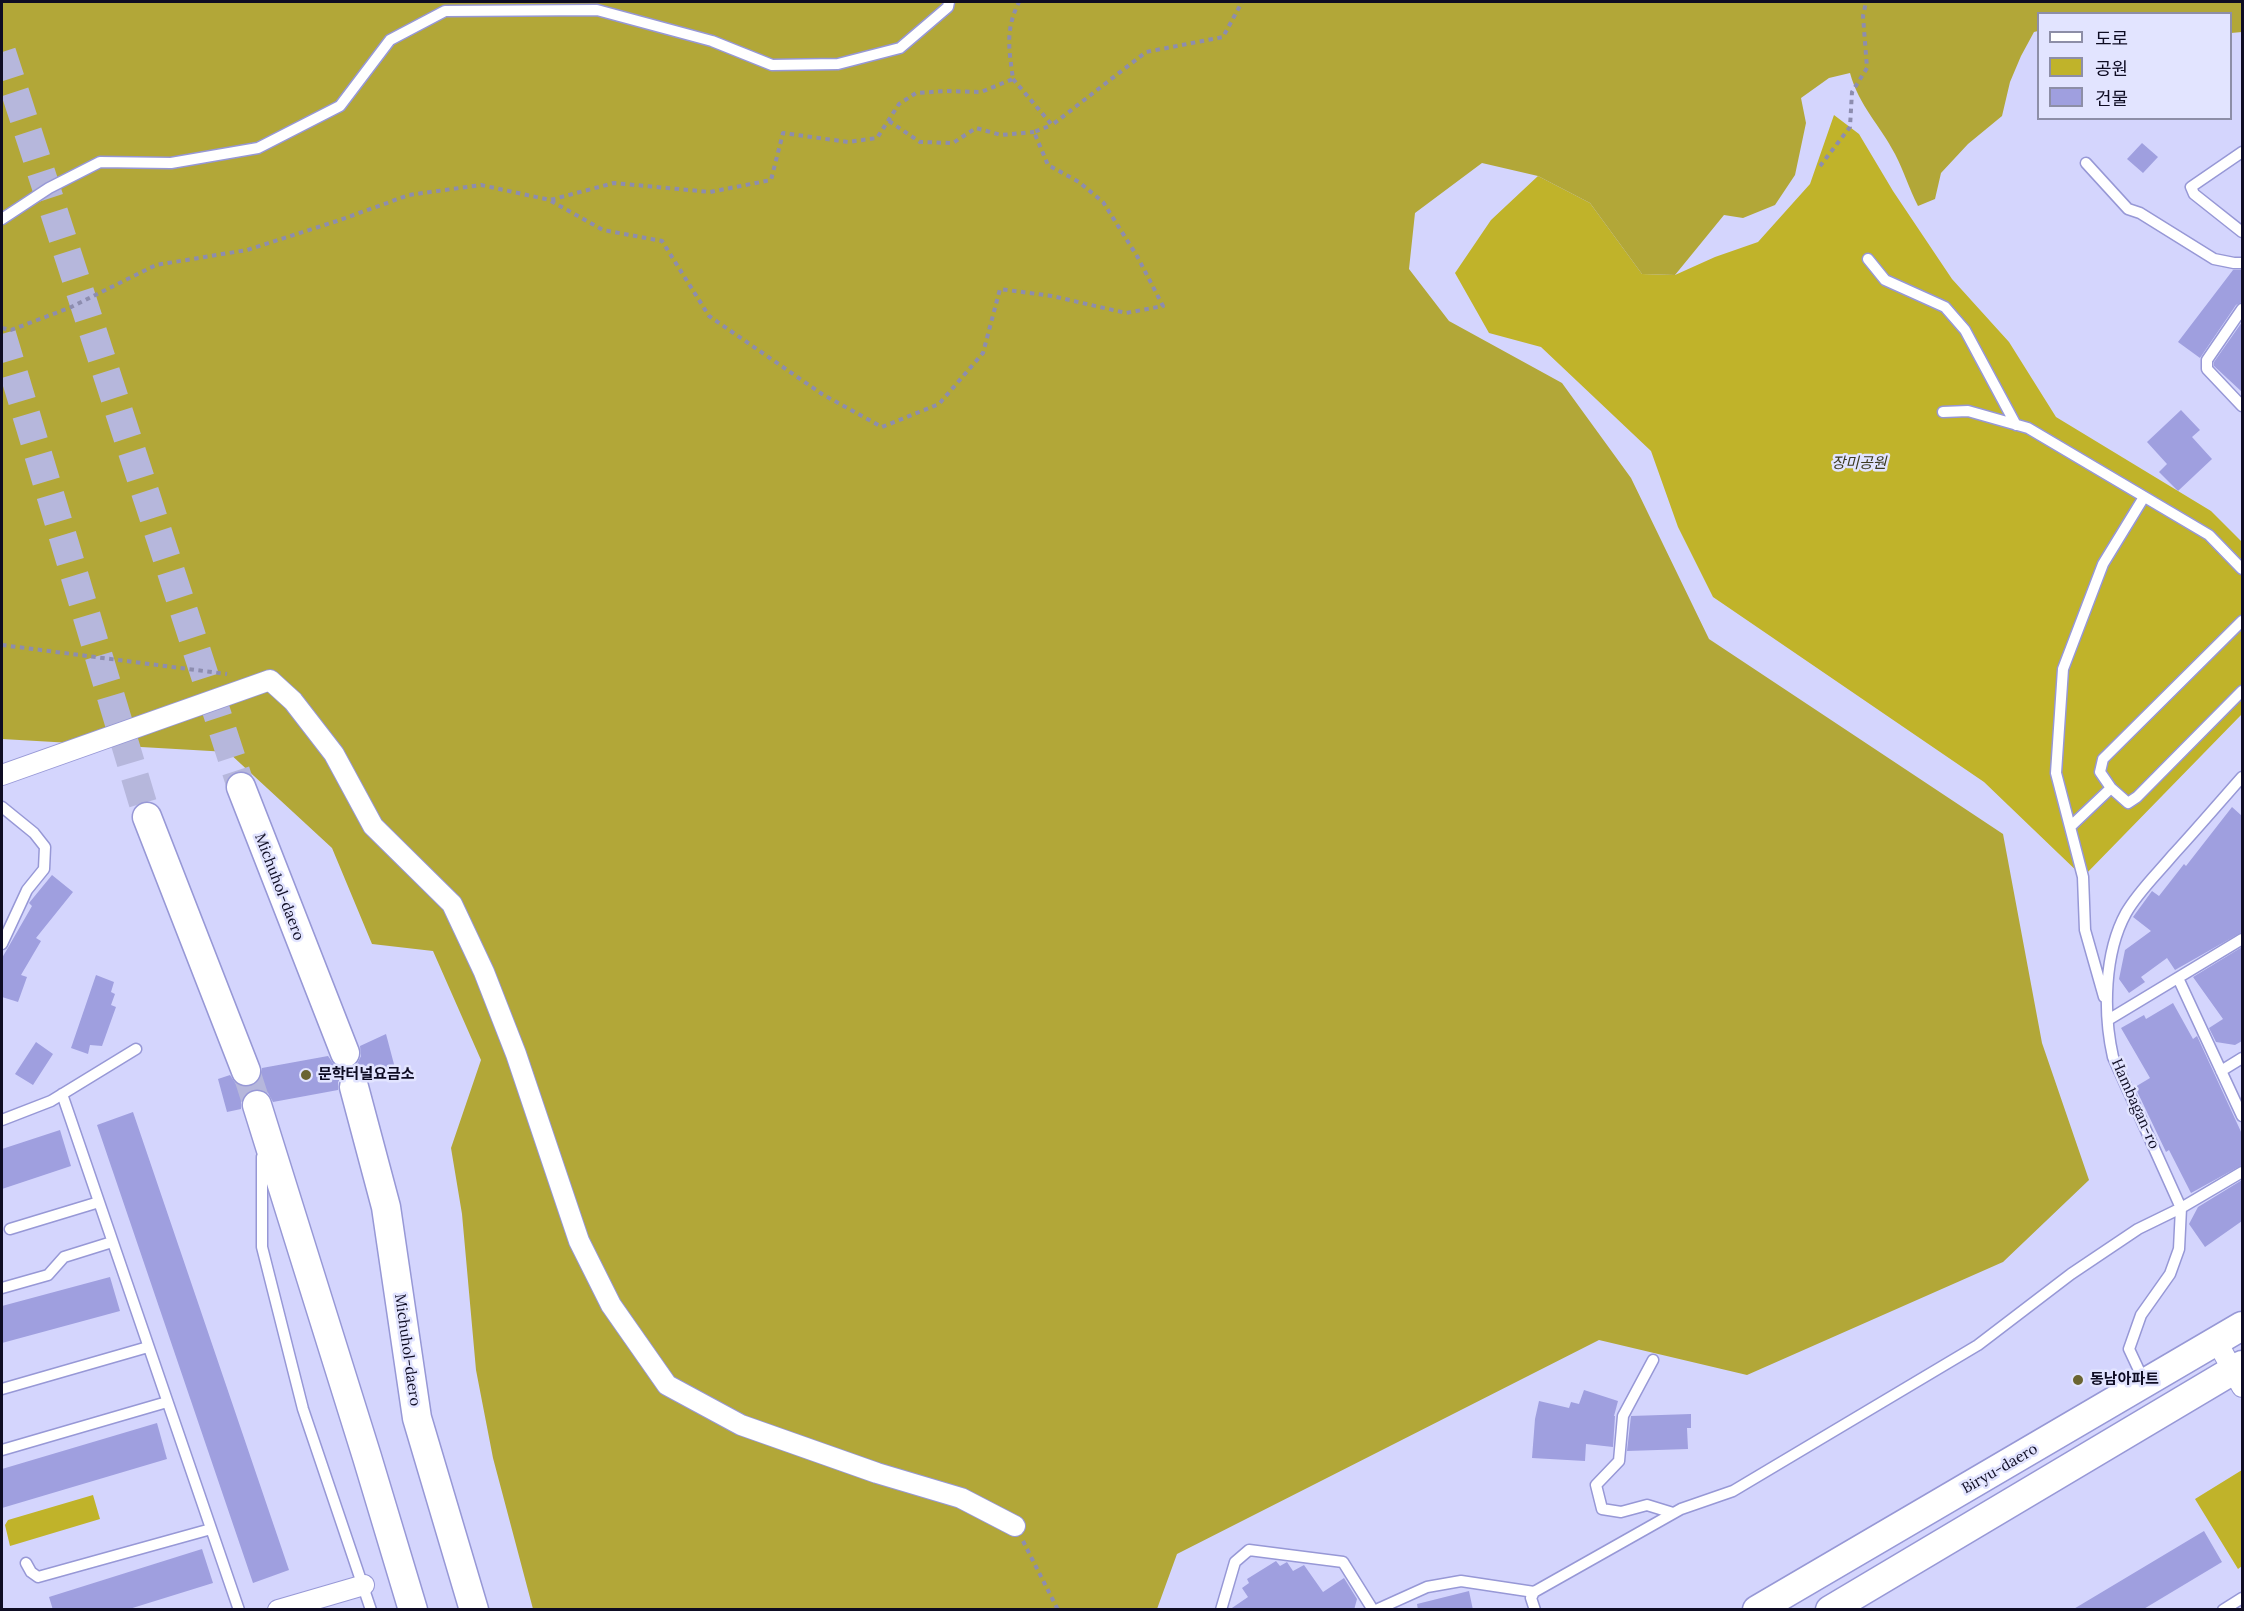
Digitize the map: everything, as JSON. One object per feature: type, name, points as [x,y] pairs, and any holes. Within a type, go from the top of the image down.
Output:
[{"type":"main road","name":"Michuhol-daero","points":[[241,787],[345,1053]]},
{"type":"main road","points":[[147,817],[246,1071]]},
{"type":"main road","name":"Michuhol-daero","points":[[354,1087],[386,1207],[417,1418],[474,1610]]},
{"type":"main road","points":[[260,1113],[413,1610]]},
{"type":"main road","name":"Biryu-daero","points":[[1757,1610],[2242,1326]]},
{"type":"main road","points":[[1830,1610],[2239,1374]]},
{"type":"street","points":[[2,775],[270,680],[293,701],[334,754],[373,826],[452,904],[484,972],[516,1054],[579,1241],[611,1305],[667,1384],[741,1425],[877,1473],[961,1498],[1015,1527]]},
{"type":"street","points":[[2217,1342],[2239,1374]]},
{"type":"street","points":[[278,1610],[364,1585]]},
{"type":"lane","points":[[2,219],[49,188],[100,162],[171,163],[258,148],[340,106],[390,40],[445,11],[597,10],[712,41],[772,65],[838,64],[900,48],[948,7],[949,2]]},
{"type":"lane","points":[[2242,152],[2191,187],[2194,194],[2242,232]]},
{"type":"lane","points":[[2086,163],[2128,209],[2140,213],[2214,260],[2242,263]]},
{"type":"lane","points":[[1868,259],[1885,280],[1945,307],[1965,330],[2016,425]]},
{"type":"lane","points":[[2242,309],[2207,360],[2207,369],[2242,406]]},
{"type":"lane","points":[[1943,411],[1968,411],[2028,428],[2209,536],[2242,569]]},
{"type":"lane","points":[[2107,1006],[2085,930],[2083,877],[2055,773],[2063,669],[2103,564],[2144,497]]},
{"type":"lane","points":[[2242,621],[2103,759],[2100,771],[2111,788],[2128,803],[2137,797],[2242,691]]},
{"type":"lane","name":"Hambagan-ro","points":[[2145,1384],[2129,1349],[2141,1316],[2170,1274],[2179,1249],[2181,1208],[2113,1057],[2107,1006],[2110,965],[2117,933],[2126,913],[2151,880],[2242,777]]},
{"type":"lane","points":[[2070,827],[2111,788]]},
{"type":"lane","points":[[2,807],[34,833],[45,847],[44,869],[27,890],[2,944]]},
{"type":"lane","points":[[2108,1020],[2242,939]]},
{"type":"lane","points":[[2178,978],[2242,1116]]},
{"type":"lane","points":[[2,1120],[51,1101],[136,1049]]},
{"type":"lane","points":[[2221,1071],[2242,1058]]},
{"type":"lane","points":[[62,1094],[239,1610]]},
{"type":"lane","points":[[260,1113],[262,1247],[303,1408],[371,1610]]},
{"type":"lane","points":[[1535,1610],[1531,1598],[1534,1592],[1673,1513],[1733,1491],[1967,1351],[2071,1274],[2138,1229],[2181,1208],[2242,1172]]},
{"type":"lane","points":[[10,1229],[99,1202]]},
{"type":"lane","points":[[2,1288],[48,1275],[64,1257],[112,1242]]},
{"type":"lane","points":[[2,1389],[148,1347]]},
{"type":"lane","points":[[1653,1360],[1623,1416],[1619,1461],[1596,1485],[1602,1509],[1620,1512],[1647,1505],[1673,1513]]},
{"type":"lane","points":[[2,1450],[167,1402]]},
{"type":"lane","points":[[27,1563],[31,1572],[38,1577],[211,1529]]},
{"type":"lane","points":[[1221,1610],[1235,1562],[1249,1550],[1343,1562],[1375,1610],[1427,1587],[1461,1581],[1534,1592]]},
{"type":"lane","points":[[2223,1610],[2242,1598]]},
{"type":"path","points":[[1020,2],[1011,17],[1008,42],[1013,79],[1052,125]]},
{"type":"path","points":[[889,121],[920,141],[952,143],[976,128],[1000,135],[1034,132],[1052,125],[1146,52],[1223,37],[1242,2]]},
{"type":"path","points":[[1820,166],[1850,128],[1852,92],[1867,68],[1863,16],[1866,2]]},
{"type":"path","points":[[550,200],[614,183],[710,192],[771,180],[783,133],[848,142],[877,138],[899,104],[916,93],[981,92],[1013,79]]},
{"type":"path","points":[[2,328],[11,330],[69,308],[156,265],[247,250],[409,195],[481,185],[550,200],[603,230],[662,241],[709,316],[822,394],[882,427],[939,404],[983,353],[1000,289],[1052,296],[1126,313],[1163,306],[1137,256],[1103,202],[1079,182],[1048,165],[1034,132]]},
{"type":"path","points":[[2,645],[235,675]]},
{"type":"path","points":[[1015,1527],[1058,1610]]},
{"type":"green space","name":"장미공원","points":[[1834,115],[1859,134],[1893,191],[1952,279],[2009,342],[2056,417],[2211,511],[2242,542],[2242,714],[2083,877],[1984,782],[1713,597],[1678,527],[1651,451],[1541,347],[1489,333],[1455,273],[1491,220],[1538,176],[1590,203],[1642,274],[1675,275],[1715,257],[1758,242],[1810,184]]},
{"type":"green space","points":[[2242,1470],[2242,1566],[2238,1569],[2195,1499]]},
{"type":"green space","points":[[93,1495],[100,1519],[10,1546],[5,1525],[8,1520]]},
{"type":"shaded area","points":[[2,2],[2242,2],[2242,32],[2232,33],[2232,12],[2037,12],[2037,31],[2034,32],[2021,56],[2010,82],[2002,116],[1968,144],[1941,173],[1935,199],[1918,206],[1895,154],[1859,96],[1850,73],[1829,78],[1801,98],[1806,123],[1795,175],[1775,205],[1743,218],[1724,215],[1675,275],[1642,274],[1590,203],[1538,176],[1482,163],[1415,213],[1409,269],[1449,321],[1562,383],[1631,478],[1709,639],[2003,834],[2042,1043],[2089,1180],[2003,1262],[1747,1375],[1599,1340],[1177,1554],[1157,1609],[533,1609],[493,1458],[476,1370],[462,1214],[451,1148],[481,1060],[433,951],[372,944],[332,848],[228,752],[2,739]]},
{"type":"building","points":[[2142,143],[2158,157],[2143,173],[2127,159]]},
{"type":"building","points":[[2233,270],[2242,270],[2242,302],[2236,305],[2200,358],[2178,342]]},
{"type":"building","points":[[2242,322],[2242,392],[2214,366],[2214,362]]},
{"type":"building","points":[[2181,410],[2200,430],[2192,437],[2212,459],[2178,491],[2159,472],[2167,464],[2147,442]]},
{"type":"building","points":[[2232,807],[2242,816],[2242,932],[2175,970],[2167,958],[2141,977],[2145,982],[2129,993],[2119,979],[2125,950],[2151,931],[2133,917],[2152,891],[2159,896],[2184,864],[2186,866]]},
{"type":"building","points":[[52,875],[73,892],[36,938],[41,941],[21,975],[27,977],[18,1002],[2,997],[2,958],[32,906],[29,903]]},
{"type":"building","points":[[2242,947],[2242,1041],[2235,1045],[2216,1042],[2209,1028],[2223,1019],[2193,977]]},
{"type":"building","points":[[96,975],[114,982],[111,992],[115,994],[111,1005],[116,1007],[102,1046],[90,1045],[88,1054],[71,1048]]},
{"type":"building","points":[[2173,1003],[2193,1039],[2197,1036],[2242,1134],[2242,1165],[2191,1193],[2169,1150],[2166,1152],[2135,1087],[2150,1078],[2121,1028],[2144,1015],[2146,1019]]},
{"type":"building","name":"문학터널요금소","points":[[386,1034],[395,1068],[369,1080],[359,1071],[349,1071],[338,1082],[338,1090],[273,1102],[268,1093],[261,1089],[253,1089],[245,1094],[241,1101],[241,1109],[227,1112],[218,1079],[230,1075],[236,1084],[251,1087],[259,1081],[262,1068],[328,1056],[335,1066],[350,1069],[357,1064],[361,1056],[360,1046]]},
{"type":"building","points":[[36,1042],[53,1054],[33,1085],[15,1074]]},
{"type":"building","points":[[133,1112],[289,1570],[253,1583],[97,1125]]},
{"type":"building","points":[[60,1130],[71,1166],[2,1189],[2,1149]]},
{"type":"building","points":[[2242,1180],[2242,1221],[2205,1247],[2189,1224],[2198,1207]]},
{"type":"building","points":[[110,1277],[120,1311],[2,1343],[2,1306]]},
{"type":"building","points":[[1584,1390],[1618,1401],[1614,1416],[1613,1447],[1586,1444],[1585,1461],[1532,1458],[1539,1401],[1569,1408],[1571,1402],[1579,1404]]},
{"type":"building","points":[[1691,1414],[1691,1428],[1687,1428],[1688,1449],[1627,1451],[1631,1416]]},
{"type":"building","points":[[157,1423],[167,1459],[2,1508],[2,1469]]},
{"type":"building","points":[[2204,1531],[2222,1562],[2142,1610],[2072,1610]]},
{"type":"building","points":[[202,1549],[213,1583],[126,1610],[53,1610],[49,1597]]},
{"type":"building","points":[[1276,1561],[1280,1566],[1287,1562],[1293,1571],[1304,1565],[1323,1592],[1344,1578],[1357,1599],[1354,1610],[1229,1610],[1248,1597],[1242,1588],[1249,1583],[1247,1579]]},
{"type":"building","points":[[1469,1591],[1473,1610],[1418,1610],[1417,1604]]},
{"type":"tunnel","points":[[2,52],[241,787]]},
{"type":"tunnel","points":[[2,334],[147,817]]},
{"type":"tunnel","points":[[246,1071],[257,1105]]},
{"type":"place","name":"문학터널요금소","points":[[306,1075]]},
{"type":"place","name":"동남아파트","points":[[2078,1380]]}]
